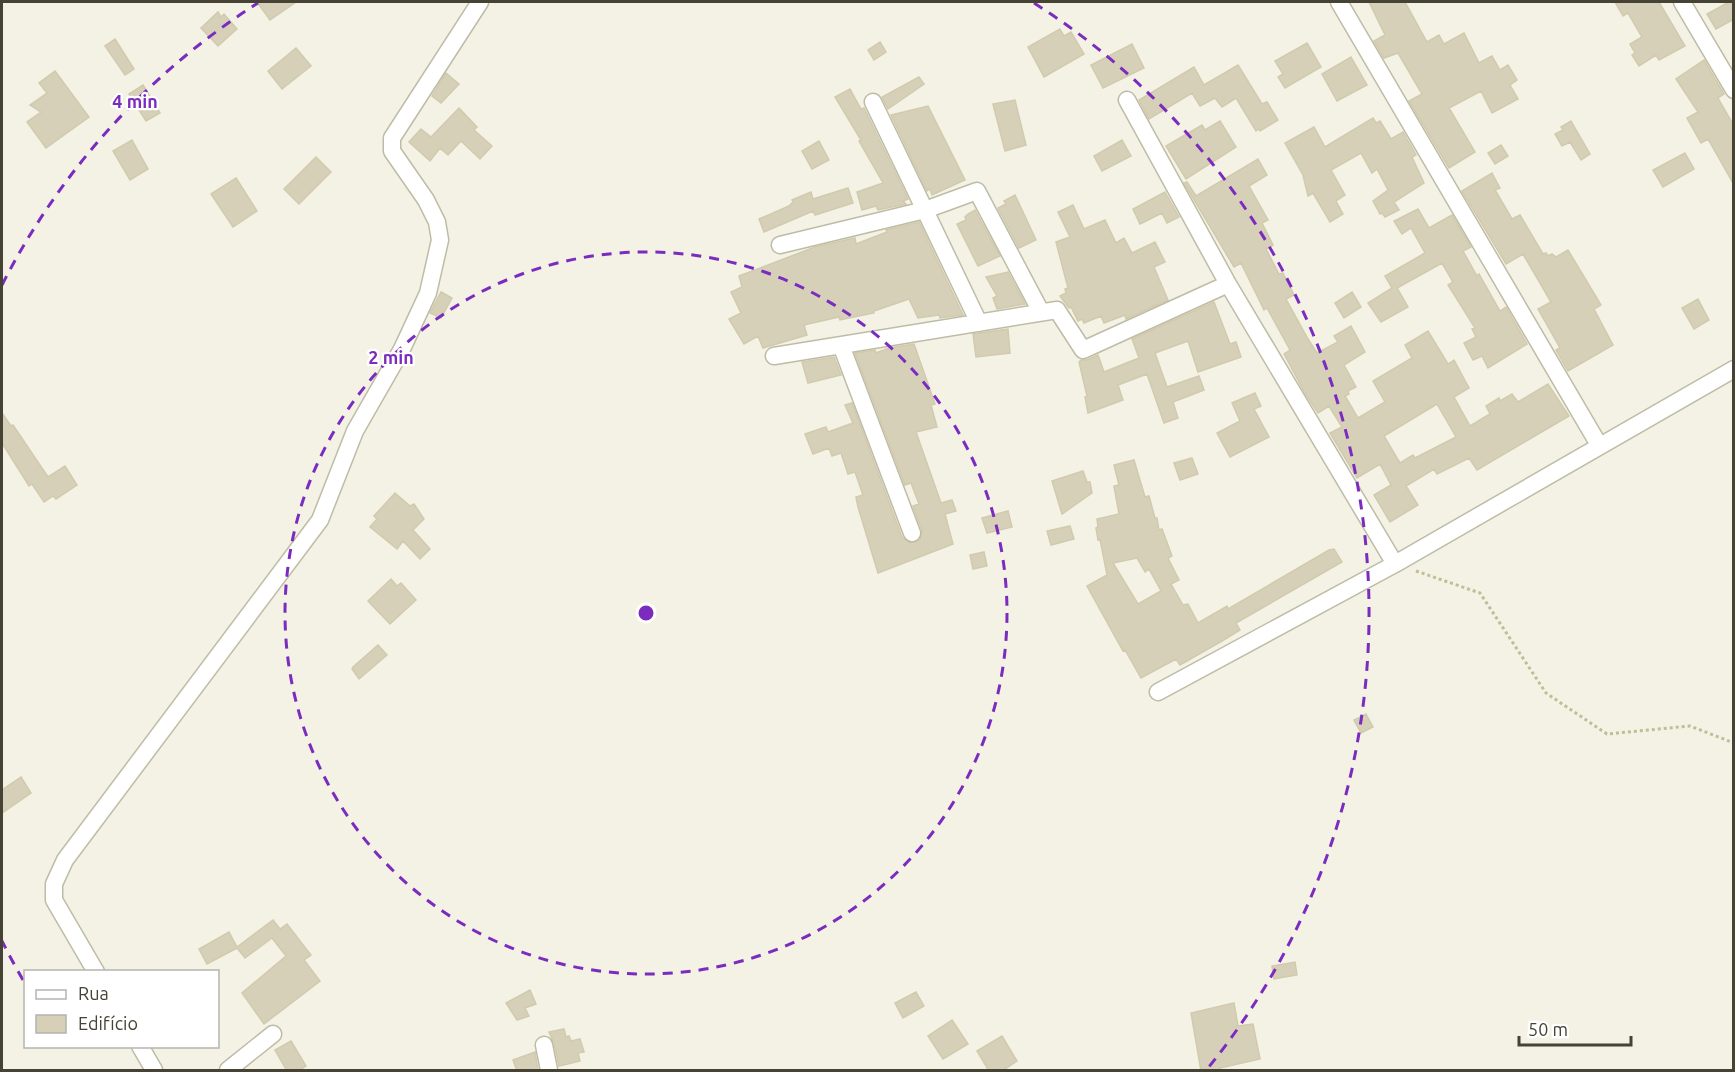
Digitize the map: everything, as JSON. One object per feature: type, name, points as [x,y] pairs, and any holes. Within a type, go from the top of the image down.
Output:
[{"type":"street","points":[[95,970],[54,900],[54,884],[65,860],[320,520],[355,431],[402,349],[428,293],[440,240],[437,222],[426,200],[392,151],[392,138],[480,2]]},
{"type":"street","points":[[1339,2],[1599,445]]},
{"type":"street","points":[[1682,2],[1734,90]]},
{"type":"street","points":[[1127,100],[1228,284],[1395,564]]},
{"type":"street","points":[[873,102],[979,323]]},
{"type":"street","points":[[780,245],[925,210],[977,191],[1041,312]]},
{"type":"street","points":[[774,356],[1057,309],[1083,350],[1228,284]]},
{"type":"street","points":[[841,345],[912,533]]},
{"type":"street","points":[[1158,692],[1395,564],[1734,369]]},
{"type":"street","points":[[228,1071],[273,1034]]},
{"type":"street","points":[[544,1045],[549,1071]]},
{"type":"street","points":[[141,1048],[154,1071]]},
{"type":"path","points":[[1395,564],[1480,593],[1546,693],[1607,734],[1690,726],[1734,743]]},
{"type":"building","points":[[257,2],[296,2],[270,20]]},
{"type":"building","points":[[1369,2],[1405,2],[1427,42],[1439,35],[1444,44],[1464,33],[1479,63],[1492,56],[1500,70],[1508,65],[1517,80],[1510,85],[1518,99],[1492,113],[1481,91],[1449,108],[1475,152],[1449,168],[1409,101],[1422,94],[1398,53],[1384,58],[1374,41],[1385,35]]},
{"type":"building","points":[[1615,2],[1659,2],[1685,46],[1659,60],[1656,55],[1639,66],[1632,55],[1635,53],[1630,44],[1642,37],[1628,13],[1623,16]]},
{"type":"building","points":[[1729,2],[1734,2],[1734,19],[1716,29],[1707,14]]},
{"type":"building","points":[[218,12],[221,17],[224,14],[237,29],[218,46],[201,28]]},
{"type":"building","points":[[1060,29],[1064,36],[1071,32],[1084,54],[1044,77],[1028,47]]},
{"type":"building","points":[[115,39],[134,69],[125,75],[105,46]]},
{"type":"building","points":[[880,42],[886,52],[874,60],[868,50]]},
{"type":"building","points":[[1307,43],[1321,67],[1285,88],[1278,77],[1283,74],[1275,61]]},
{"type":"building","points":[[1132,44],[1144,68],[1103,88],[1091,65]]},
{"type":"building","points":[[296,48],[311,66],[282,89],[268,71]]},
{"type":"building","points":[[1351,57],[1367,85],[1337,101],[1322,74]]},
{"type":"building","points":[[1704,60],[1724,94],[1718,98],[1734,126],[1734,185],[1708,139],[1701,143],[1687,118],[1698,112],[1676,79]]},
{"type":"building","points":[[1238,65],[1262,104],[1267,102],[1278,120],[1260,131],[1259,129],[1256,131],[1236,98],[1222,107],[1215,98],[1200,106],[1192,93],[1149,119],[1139,100],[1194,67],[1204,85]]},
{"type":"building","points":[[55,71],[89,117],[46,148],[27,122],[41,112],[30,105],[47,93],[39,83]]},
{"type":"building","points":[[446,73],[459,84],[441,103],[432,96]]},
{"type":"building","points":[[919,77],[924,84],[888,109],[882,97]]},
{"type":"building","points":[[143,85],[160,113],[146,121],[129,94]]},
{"type":"building","points":[[850,89],[861,109],[864,108],[908,199],[903,201],[906,204],[878,210],[876,206],[862,210],[857,192],[883,183],[835,97]]},
{"type":"building","points":[[1015,100],[1026,145],[1005,151],[993,104]]},
{"type":"building","points":[[928,106],[965,180],[932,195],[930,189],[927,191],[891,115]]},
{"type":"building","points":[[459,108],[477,127],[474,130],[492,146],[480,159],[461,141],[448,155],[440,148],[430,161],[409,142],[421,129],[431,137]]},
{"type":"building","points":[[1373,118],[1376,123],[1380,121],[1391,139],[1403,132],[1416,155],[1412,157],[1424,183],[1394,202],[1399,210],[1385,217],[1382,213],[1380,214],[1373,201],[1388,190],[1377,169],[1372,173],[1361,153],[1331,170],[1345,195],[1336,201],[1343,214],[1330,222],[1313,193],[1308,196],[1303,175],[1285,143],[1314,127],[1325,147]]},
{"type":"building","points":[[1220,121],[1236,147],[1186,179],[1166,146],[1202,125],[1205,130]]},
{"type":"building","points":[[1571,121],[1590,154],[1581,160],[1570,142],[1562,146],[1555,134],[1563,130],[1561,127]]},
{"type":"building","points":[[132,140],[148,169],[130,180],[113,151]]},
{"type":"building","points":[[1122,140],[1131,156],[1102,171],[1094,156]]},
{"type":"building","points":[[819,141],[829,160],[812,169],[802,151]]},
{"type":"building","points":[[1501,145],[1508,156],[1495,164],[1488,153]]},
{"type":"building","points":[[1685,153],[1694,169],[1663,187],[1653,170]]},
{"type":"building","points":[[316,157],[331,172],[299,204],[284,189]]},
{"type":"building","points":[[1258,159],[1267,175],[1249,186],[1268,220],[1262,223],[1273,245],[1266,249],[1279,274],[1283,273],[1294,295],[1286,299],[1308,339],[1317,353],[1338,342],[1334,336],[1351,326],[1365,352],[1344,365],[1356,387],[1348,391],[1349,394],[1345,396],[1358,418],[1385,402],[1373,381],[1412,358],[1405,345],[1428,331],[1448,364],[1454,360],[1469,388],[1454,397],[1470,426],[1490,414],[1486,406],[1499,398],[1500,401],[1512,394],[1518,402],[1548,384],[1569,416],[1477,470],[1469,458],[1437,474],[1434,469],[1406,486],[1418,505],[1390,522],[1374,495],[1391,485],[1380,464],[1357,478],[1330,433],[1342,427],[1329,406],[1318,413],[1305,393],[1284,354],[1290,350],[1267,308],[1264,310],[1241,263],[1234,267],[1184,183],[1187,182],[1196,196]],"holes":[[[1437,404],[1456,437],[1400,463],[1384,436]]]},
{"type":"building","points":[[1492,173],[1500,188],[1495,190],[1512,219],[1520,215],[1543,254],[1546,253],[1548,256],[1552,254],[1556,257],[1568,250],[1601,305],[1594,309],[1613,345],[1568,371],[1556,350],[1560,348],[1538,309],[1551,302],[1523,254],[1506,264],[1462,191]]},
{"type":"building","points":[[236,178],[257,211],[233,227],[211,194]]},
{"type":"building","points":[[848,188],[853,203],[815,215],[813,211],[764,232],[759,219],[789,206],[792,200],[811,192],[813,199]]},
{"type":"building","points":[[1165,192],[1179,217],[1167,223],[1162,213],[1140,224],[1133,209]]},
{"type":"building","points":[[1015,195],[1036,240],[1019,248],[998,208],[1006,204],[1004,201]]},
{"type":"building","points":[[1073,205],[1084,229],[1105,220],[1116,243],[1124,238],[1132,253],[1155,242],[1165,262],[1154,267],[1168,300],[1126,319],[1125,315],[1104,323],[1101,316],[1084,323],[1082,319],[1078,321],[1071,307],[1069,308],[1060,296],[1066,293],[1065,289],[1068,288],[1056,242],[1070,237],[1058,212]]},
{"type":"building","points":[[1418,209],[1429,228],[1452,215],[1471,247],[1463,251],[1477,276],[1479,274],[1500,311],[1506,307],[1527,344],[1488,368],[1482,356],[1473,360],[1464,343],[1476,337],[1472,329],[1475,328],[1448,285],[1453,282],[1442,263],[1397,288],[1408,307],[1381,322],[1368,303],[1392,288],[1385,276],[1425,253],[1411,228],[1402,234],[1394,221]]},
{"type":"building","points":[[975,210],[1000,256],[978,266],[957,224],[966,220],[965,217]]},
{"type":"building","points":[[919,222],[963,315],[918,318],[909,299],[874,311],[874,313],[840,320],[839,317],[804,325],[807,335],[763,348],[758,336],[744,344],[729,319],[741,313],[731,292],[742,287],[739,276],[815,247],[855,238],[856,244],[887,232],[886,230]]},
{"type":"building","points":[[1008,272],[1025,304],[997,309],[993,298],[997,296],[986,277]]},
{"type":"building","points":[[441,292],[452,298],[441,318],[430,313]]},
{"type":"building","points":[[1352,292],[1361,307],[1344,318],[1335,303]]},
{"type":"building","points":[[1698,299],[1709,320],[1694,329],[1682,308]]},
{"type":"building","points":[[1214,302],[1230,344],[1236,342],[1241,357],[1198,372],[1188,341],[1155,353],[1167,387],[1199,376],[1204,390],[1173,402],[1178,418],[1164,423],[1147,374],[1118,385],[1123,400],[1088,413],[1085,397],[1087,396],[1079,362],[1081,360],[1098,355],[1104,372],[1139,358],[1132,339]]},
{"type":"building","points":[[1008,329],[1010,353],[976,357],[973,334]]},
{"type":"building","points":[[914,344],[935,404],[931,405],[937,427],[916,432],[941,503],[952,500],[956,511],[945,514],[953,544],[878,573],[858,507],[856,497],[863,495],[855,472],[848,474],[841,453],[832,456],[829,448],[813,454],[805,434],[826,427],[828,432],[853,423],[845,405],[852,403],[902,537],[910,543],[920,540],[922,530],[913,506],[919,504],[911,483],[905,485],[855,353],[875,350],[876,353],[889,348]]},
{"type":"building","points":[[834,357],[841,375],[808,383],[802,362]]},
{"type":"building","points":[[1255,393],[1261,406],[1254,409],[1269,437],[1230,457],[1217,433],[1240,421],[1232,403]]},
{"type":"building","points":[[2,413],[11,426],[13,425],[48,477],[65,466],[77,485],[56,499],[53,496],[44,502],[32,484],[29,486],[2,443]]},
{"type":"building","points":[[1192,458],[1198,474],[1180,480],[1174,463]]},
{"type":"building","points":[[1134,460],[1145,497],[1149,496],[1159,530],[1162,529],[1172,556],[1168,558],[1179,580],[1171,584],[1183,605],[1188,604],[1198,623],[1227,606],[1228,609],[1329,550],[1334,549],[1342,562],[1236,623],[1240,630],[1222,641],[1180,665],[1176,659],[1141,678],[1125,650],[1123,651],[1087,586],[1107,575],[1096,528],[1098,527],[1097,519],[1119,514],[1114,486],[1119,485],[1114,465]],"holes":[[[1137,558],[1145,572],[1149,569],[1161,591],[1138,604],[1113,563]]]},
{"type":"building","points":[[1083,471],[1087,482],[1090,482],[1092,493],[1062,514],[1052,481]]},
{"type":"building","points":[[395,493],[410,506],[414,504],[424,519],[413,530],[430,549],[420,559],[403,541],[397,549],[370,527],[377,519],[374,516]]},
{"type":"building","points":[[1008,511],[1012,527],[987,533],[982,518]]},
{"type":"building","points":[[1070,526],[1074,539],[1051,545],[1047,531]]},
{"type":"building","points":[[984,552],[987,566],[973,569],[970,555]]},
{"type":"building","points":[[391,579],[397,586],[401,583],[416,600],[390,624],[368,601]]},
{"type":"building","points":[[378,645],[387,655],[359,679],[353,667]]},
{"type":"building","points":[[1366,714],[1373,727],[1361,733],[1354,720]]},
{"type":"building","points":[[21,777],[31,793],[2,813],[2,790]]},
{"type":"building","points":[[273,920],[280,929],[287,924],[311,955],[304,960],[320,981],[264,1024],[242,993],[286,956],[272,938],[245,958],[237,948],[207,964],[199,949],[229,932],[237,947]]},
{"type":"building","points":[[1295,962],[1297,975],[1274,979],[1272,966]]},
{"type":"building","points":[[530,990],[536,1004],[525,1008],[529,1016],[517,1020],[506,1003]]},
{"type":"building","points":[[916,992],[924,1006],[903,1018],[895,1003]]},
{"type":"building","points":[[1234,1003],[1238,1026],[1253,1024],[1260,1059],[1220,1068],[1220,1071],[1201,1071],[1191,1013]]},
{"type":"building","points":[[952,1020],[968,1044],[943,1059],[928,1036]]},
{"type":"building","points":[[564,1029],[566,1037],[569,1036],[571,1041],[580,1039],[584,1052],[578,1053],[580,1061],[559,1066],[549,1032]]},
{"type":"building","points":[[1002,1036],[1017,1061],[1002,1071],[989,1071],[977,1051]]},
{"type":"building","points":[[291,1041],[306,1066],[298,1071],[287,1071],[275,1050]]},
{"type":"building","points":[[535,1052],[538,1070],[517,1071],[513,1060]]}]
